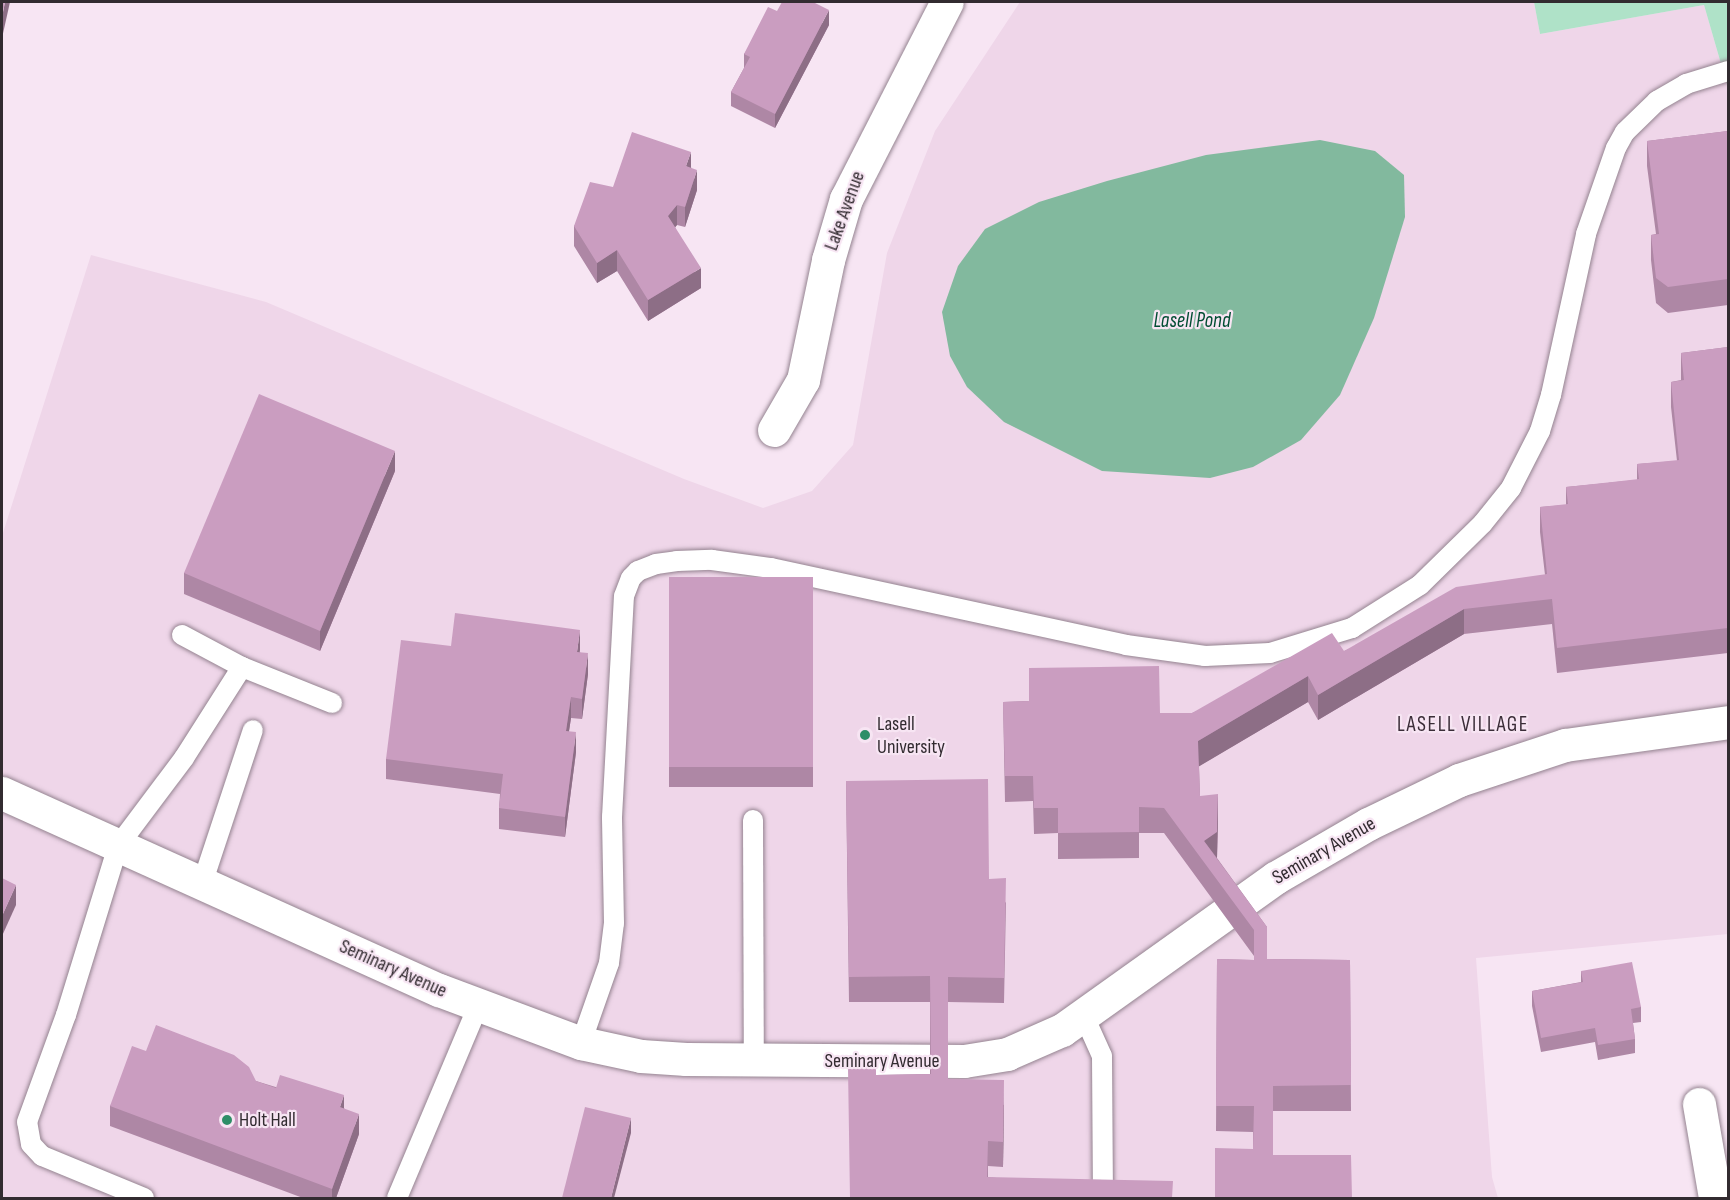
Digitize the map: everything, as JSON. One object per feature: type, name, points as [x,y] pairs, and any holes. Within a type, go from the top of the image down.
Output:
[{"type":"street","name":"Lake Avenue","points":[[774,430],[803,380],[828,260],[846,199],[947,2]]},
{"type":"street","name":"Seminary Avenue","points":[[2,794],[478,1006],[581,1043],[641,1056],[754,1060],[964,1061],[1030,1046],[1084,1016],[1275,878],[1368,824],[1459,780],[1565,745],[1728,722]]},
{"type":"street","points":[[1699,1104],[1715,1198]]},
{"type":"lane","points":[[581,1043],[609,963],[614,923],[612,818],[624,596],[631,578],[638,571],[656,564],[712,560],[771,568],[1126,645],[1205,656],[1270,653],[1352,628],[1420,585],[1484,523],[1511,488],[1540,431],[1551,395],[1586,234],[1616,148],[1625,132],[1657,101],[1686,84],[1728,71]]},
{"type":"lane","points":[[182,635],[242,667],[332,703]]},
{"type":"lane","points":[[144,1198],[42,1156],[31,1144],[27,1130],[118,846],[184,758],[242,667]]},
{"type":"lane","points":[[202,884],[254,730]]},
{"type":"lane","points":[[753,820],[754,1060]]},
{"type":"lane","points":[[397,1198],[478,1006]]},
{"type":"lane","points":[[1084,1016],[1102,1059],[1103,1187]]},
{"type":"shaded area","name":"Lasell University","points":[[1020,2],[1534,2],[1540,34],[1704,5],[1728,88],[1728,934],[1476,958],[1492,1177],[1498,1198],[2,1198],[2,536],[91,255],[266,302],[684,479],[763,508],[812,491],[853,445],[887,253],[935,131]]},
{"type":"shaded area","points":[[1534,2],[1728,2],[1728,88],[1704,5],[1540,34]]},
{"type":"water","name":"Lasell Pond","points":[[1320,140],[1375,151],[1404,175],[1405,217],[1374,318],[1340,395],[1301,440],[1253,467],[1210,478],[1102,471],[1004,422],[967,387],[950,356],[942,312],[958,266],[985,229],[1039,202],[1107,181],[1206,155]]},
{"type":"building","points":[[782,2],[813,2],[829,10],[775,114],[731,92],[750,57],[744,54],[768,7],[777,11]]},
{"type":"building","points":[[1728,131],[1728,279],[1668,287],[1656,278],[1651,235],[1659,234],[1647,141]]},
{"type":"building","points":[[632,132],[691,152],[686,166],[697,170],[685,207],[677,205],[668,216],[701,268],[648,300],[617,250],[597,263],[574,226],[590,182],[613,187]]},
{"type":"building","points":[[1728,347],[1728,628],[1557,648],[1552,599],[1464,609],[1318,695],[1308,676],[1198,741],[1200,796],[1218,794],[1217,832],[1204,841],[1267,927],[1267,959],[1350,960],[1351,1085],[1273,1086],[1273,1155],[1351,1155],[1352,1198],[1215,1198],[1215,1148],[1253,1149],[1254,1106],[1216,1106],[1217,959],[1254,960],[1254,930],[1164,808],[1139,807],[1139,832],[1058,833],[1058,808],[1034,808],[1033,776],[1005,776],[1003,702],[1029,701],[1029,668],[1159,666],[1160,713],[1192,713],[1332,633],[1344,651],[1456,587],[1547,574],[1540,507],[1568,504],[1566,487],[1639,479],[1637,464],[1679,460],[1671,382],[1684,380],[1681,353]]},
{"type":"building","points":[[259,394],[395,451],[320,631],[184,573]]},
{"type":"building","points":[[669,577],[813,577],[813,767],[669,767]]},
{"type":"building","points":[[455,613],[580,630],[577,652],[588,653],[582,699],[571,697],[566,731],[576,732],[565,817],[499,808],[503,774],[386,759],[401,640],[451,646]]},
{"type":"building","points":[[988,779],[989,879],[1006,878],[1004,978],[948,977],[948,1079],[1004,1080],[1003,1142],[988,1141],[987,1177],[1173,1181],[1172,1198],[850,1198],[848,1068],[876,1067],[876,1075],[931,1074],[930,976],[849,977],[846,781]]},
{"type":"building","points":[[2,878],[16,885],[2,916]]},
{"type":"building","points":[[1632,962],[1641,1007],[1631,1009],[1635,1039],[1598,1045],[1595,1028],[1541,1038],[1532,991],[1583,982],[1581,971]]},
{"type":"building","name":"Holt Hall","points":[[156,1025],[234,1055],[249,1067],[256,1081],[276,1088],[280,1075],[344,1095],[340,1107],[359,1114],[332,1189],[110,1106],[132,1046],[146,1051]]},
{"type":"building","points":[[585,1107],[631,1118],[611,1198],[562,1198]]},
{"type":"place","name":"Lasell University","points":[[865,735]]},
{"type":"place","name":"Holt Hall","points":[[227,1120]]},
{"type":"district","name":"LASELL VILLAGE","points":[[1463,725]]}]
